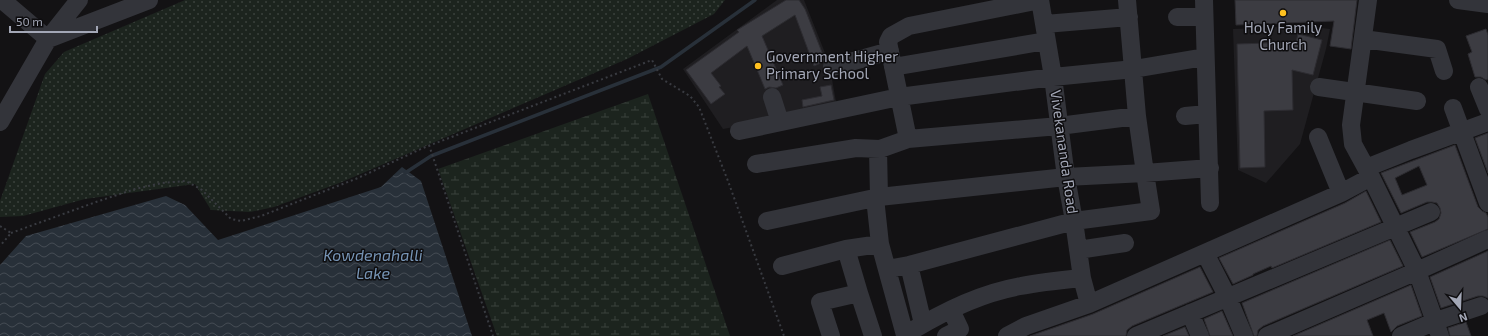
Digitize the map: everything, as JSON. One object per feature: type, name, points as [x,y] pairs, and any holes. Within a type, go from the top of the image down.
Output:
[{"type":"street","points":[[2,0],[48,39]]},
{"type":"street","points":[[0,122],[48,39],[79,0]]},
{"type":"street","points":[[48,39],[149,0]]},
{"type":"street","points":[[908,139],[888,42],[891,36],[909,26],[1040,0]]},
{"type":"street","name":"Vivekananda Road","points":[[1040,0],[1053,77],[1066,177],[1082,278],[1089,304]]},
{"type":"street","points":[[1368,0],[1351,125],[1353,144],[1369,172],[1417,271],[1438,329]]},
{"type":"street","points":[[1458,0],[1487,4]]},
{"type":"street","points":[[832,67],[891,59],[1046,32],[1128,8],[1137,116],[1151,211],[1074,221],[909,265],[887,269]]},
{"type":"street","points":[[1177,17],[1204,8],[1210,203]]},
{"type":"street","points":[[1363,39],[1437,49],[1444,71]]},
{"type":"street","points":[[739,132],[899,97],[1053,77],[1134,69],[1206,57]]},
{"type":"street","points":[[1320,87],[1417,102]]},
{"type":"street","points":[[1479,87],[1488,109]]},
{"type":"street","points":[[772,97],[780,122]]},
{"type":"street","points":[[1453,108],[1463,130],[1488,203]]},
{"type":"street","points":[[1185,116],[1207,114]]},
{"type":"street","points":[[756,164],[856,148],[878,149],[908,139],[1060,126],[1137,116]]},
{"type":"street","points":[[1007,336],[1026,326],[1089,304],[1341,193],[1369,172],[1463,130],[1488,122]]},
{"type":"street","points":[[1318,137],[1341,193]]},
{"type":"street","points":[[878,149],[877,197],[880,244],[905,335],[923,324],[976,298],[1020,286],[1082,278]]},
{"type":"street","points":[[767,221],[877,197],[1066,177],[1210,168]]},
{"type":"street","points":[[1136,336],[1431,212]]},
{"type":"street","points":[[1267,336],[1488,239]]},
{"type":"street","points":[[1078,250],[1125,243]]},
{"type":"street","points":[[782,266],[846,249],[880,244]]},
{"type":"street","points":[[846,249],[873,336]]},
{"type":"street","points":[[1205,253],[1228,298],[1244,336]]},
{"type":"street","points":[[909,265],[923,324]]},
{"type":"street","points":[[831,336],[820,302],[859,293]]},
{"type":"street","points":[[1401,336],[1438,329],[1481,306]]},
{"type":"street","points":[[946,336],[960,329],[951,310]]},
{"type":"street","points":[[1190,313],[1200,336]]},
{"type":"path","points":[[0,246],[11,233],[135,189],[162,183],[186,182],[202,190],[231,219],[241,221],[261,216],[350,181],[429,145],[652,60],[662,79],[690,96],[699,107],[784,336]]},
{"type":"path","points":[[429,145],[493,336]]},
{"type":"path","points":[[0,226],[11,233]]},
{"type":"shaded area","name":"Government Higher Primary School","points":[[777,0],[804,0],[829,63],[837,107],[723,129],[683,69]]},
{"type":"shaded area","points":[[1306,26],[1330,29],[1326,49],[1300,144],[1266,183],[1238,170],[1233,29]]},
{"type":"green space","points":[[185,0],[725,0],[714,14],[627,59],[342,182],[274,207],[250,212],[211,210],[195,184],[85,199],[23,216],[0,217],[0,201],[45,74],[64,52]]},
{"type":"green space","points":[[648,94],[730,336],[497,336],[438,169]]},
{"type":"water","name":"Kowdenahalli Lake","points":[[402,167],[421,181],[472,336],[0,336],[0,265],[26,236],[166,196],[185,205],[218,240],[381,187]]},
{"type":"building","points":[[786,0],[799,0],[805,9],[825,60],[814,66],[795,15],[762,36],[783,85],[776,88],[769,87],[765,89],[747,46],[711,73],[725,94],[711,104],[686,70],[739,32],[737,30]]},
{"type":"building","name":"Holy Family Church","points":[[1235,0],[1357,0],[1351,49],[1330,46],[1334,21],[1236,25]]},
{"type":"building","points":[[1486,29],[1488,35],[1488,79],[1486,80],[1481,77],[1475,77],[1468,54],[1472,52],[1466,36]]},
{"type":"building","points":[[1298,34],[1322,40],[1313,75],[1292,70],[1293,110],[1264,111],[1265,167],[1240,168],[1237,44],[1296,42]]},
{"type":"building","points":[[831,85],[834,100],[803,107],[802,100],[822,96],[820,87]]},
{"type":"building","points":[[1488,133],[1488,173],[1475,138]]},
{"type":"building","points":[[1455,145],[1478,207],[1486,213],[1488,217],[1488,229],[1422,257],[1410,232],[1439,219],[1441,213],[1440,208],[1437,203],[1427,202],[1401,213],[1381,173]],"holes":[[[1419,166],[1427,185],[1402,195],[1395,178]]]},
{"type":"building","points":[[1366,191],[1381,222],[1272,268],[1271,266],[1233,284],[1219,258],[1345,203]]},
{"type":"building","points":[[1390,240],[1403,266],[1263,326],[1258,330],[1257,336],[1254,336],[1242,303]]},
{"type":"building","points":[[1488,251],[1488,298],[1478,296],[1441,308],[1430,277]]},
{"type":"building","points":[[1200,267],[1213,292],[1132,326],[1127,330],[1126,336],[1030,336],[1093,314]]},
{"type":"building","points":[[1411,285],[1422,316],[1397,326],[1391,332],[1384,313],[1367,320],[1373,336],[1293,336]]},
{"type":"building","points":[[1222,311],[1233,336],[1210,336],[1204,319]]},
{"type":"building","points":[[1466,322],[1471,336],[1450,336],[1448,328]]},
{"type":"building","points":[[1185,327],[1189,336],[1163,336]]},
{"type":"waterway","points":[[405,173],[431,156],[661,67],[755,0]]},
{"type":"place","name":"Holy Family Church","points":[[1283,13]]},
{"type":"place","name":"Government Higher Primary School","points":[[758,66]]}]
